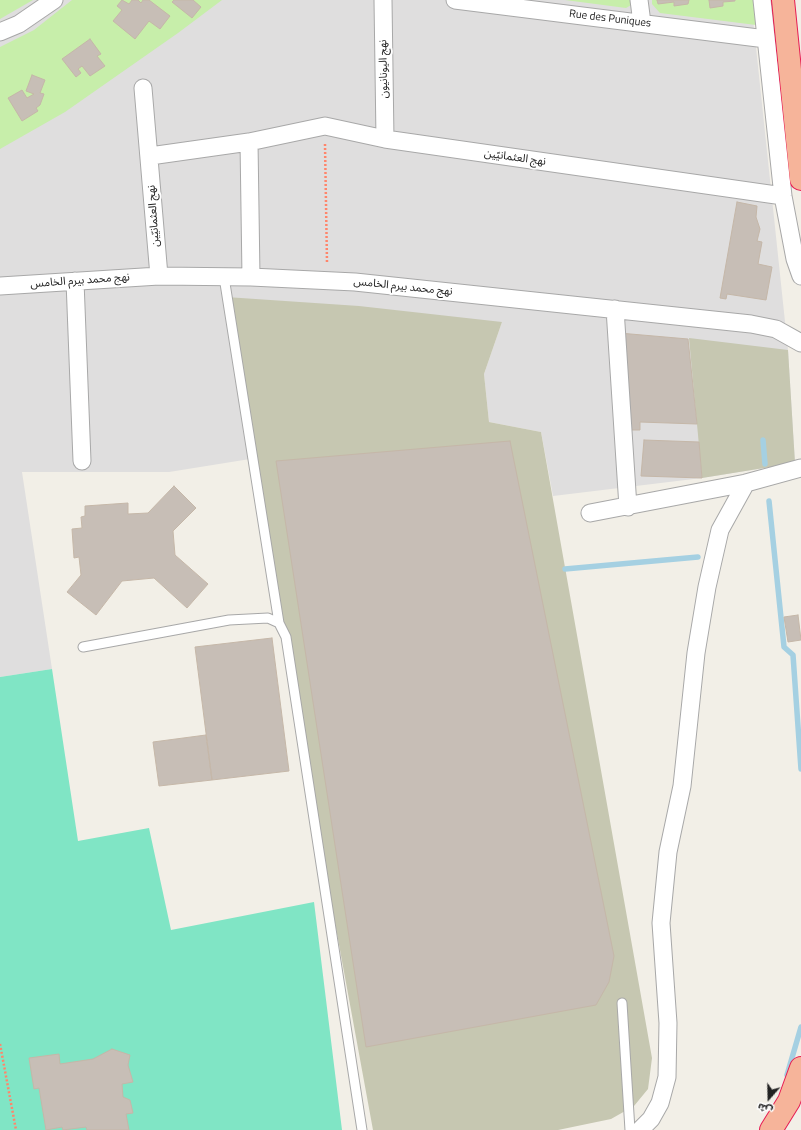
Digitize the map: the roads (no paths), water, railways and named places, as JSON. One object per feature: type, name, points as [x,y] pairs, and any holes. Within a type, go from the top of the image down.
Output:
[{"type":"highway","points":[[783,0],[801,179]]},
{"type":"highway","points":[[770,1130],[789,1101],[801,1068]]},
{"type":"street","points":[[0,32],[19,24],[54,0]]},
{"type":"street","name":"نهج اليونانيون","points":[[384,0],[385,139]]},
{"type":"street","name":"Rue des Puniques","points":[[455,0],[766,39]]},
{"type":"street","points":[[639,0],[642,23]]},
{"type":"street","points":[[762,0],[783,196],[795,259],[801,276]]},
{"type":"street","name":"نهج العثمانيّين","points":[[144,88],[159,276]]},
{"type":"street","name":"نهج العثمانيّين","points":[[150,156],[249,142],[325,126],[385,139],[783,196]]},
{"type":"street","points":[[249,142],[251,277]]},
{"type":"street","name":"نهج محمد بيرم الخامس","points":[[0,286],[159,276],[224,276],[327,281],[615,309],[758,325],[776,329],[801,343]]},
{"type":"street","points":[[75,282],[82,461]]},
{"type":"street","points":[[615,309],[628,507]]},
{"type":"street","points":[[590,513],[628,507],[746,483],[801,468]]},
{"type":"street","points":[[640,1130],[651,1119],[660,1103],[666,1077],[668,1023],[661,923],[668,852],[682,786],[696,653],[707,587],[720,530],[746,483]]},
{"type":"lane","points":[[224,276],[279,623],[286,637],[362,1130]]},
{"type":"lane","points":[[83,647],[229,620],[268,618],[279,623]]},
{"type":"lane","points":[[622,1003],[630,1130]]},
{"type":"waterway","points":[[763,440],[765,464]]},
{"type":"waterway","points":[[769,501],[784,647],[793,655],[801,769]]},
{"type":"waterway","points":[[565,569],[698,557]]},
{"type":"waterway","points":[[787,1075],[801,1027]]}]
